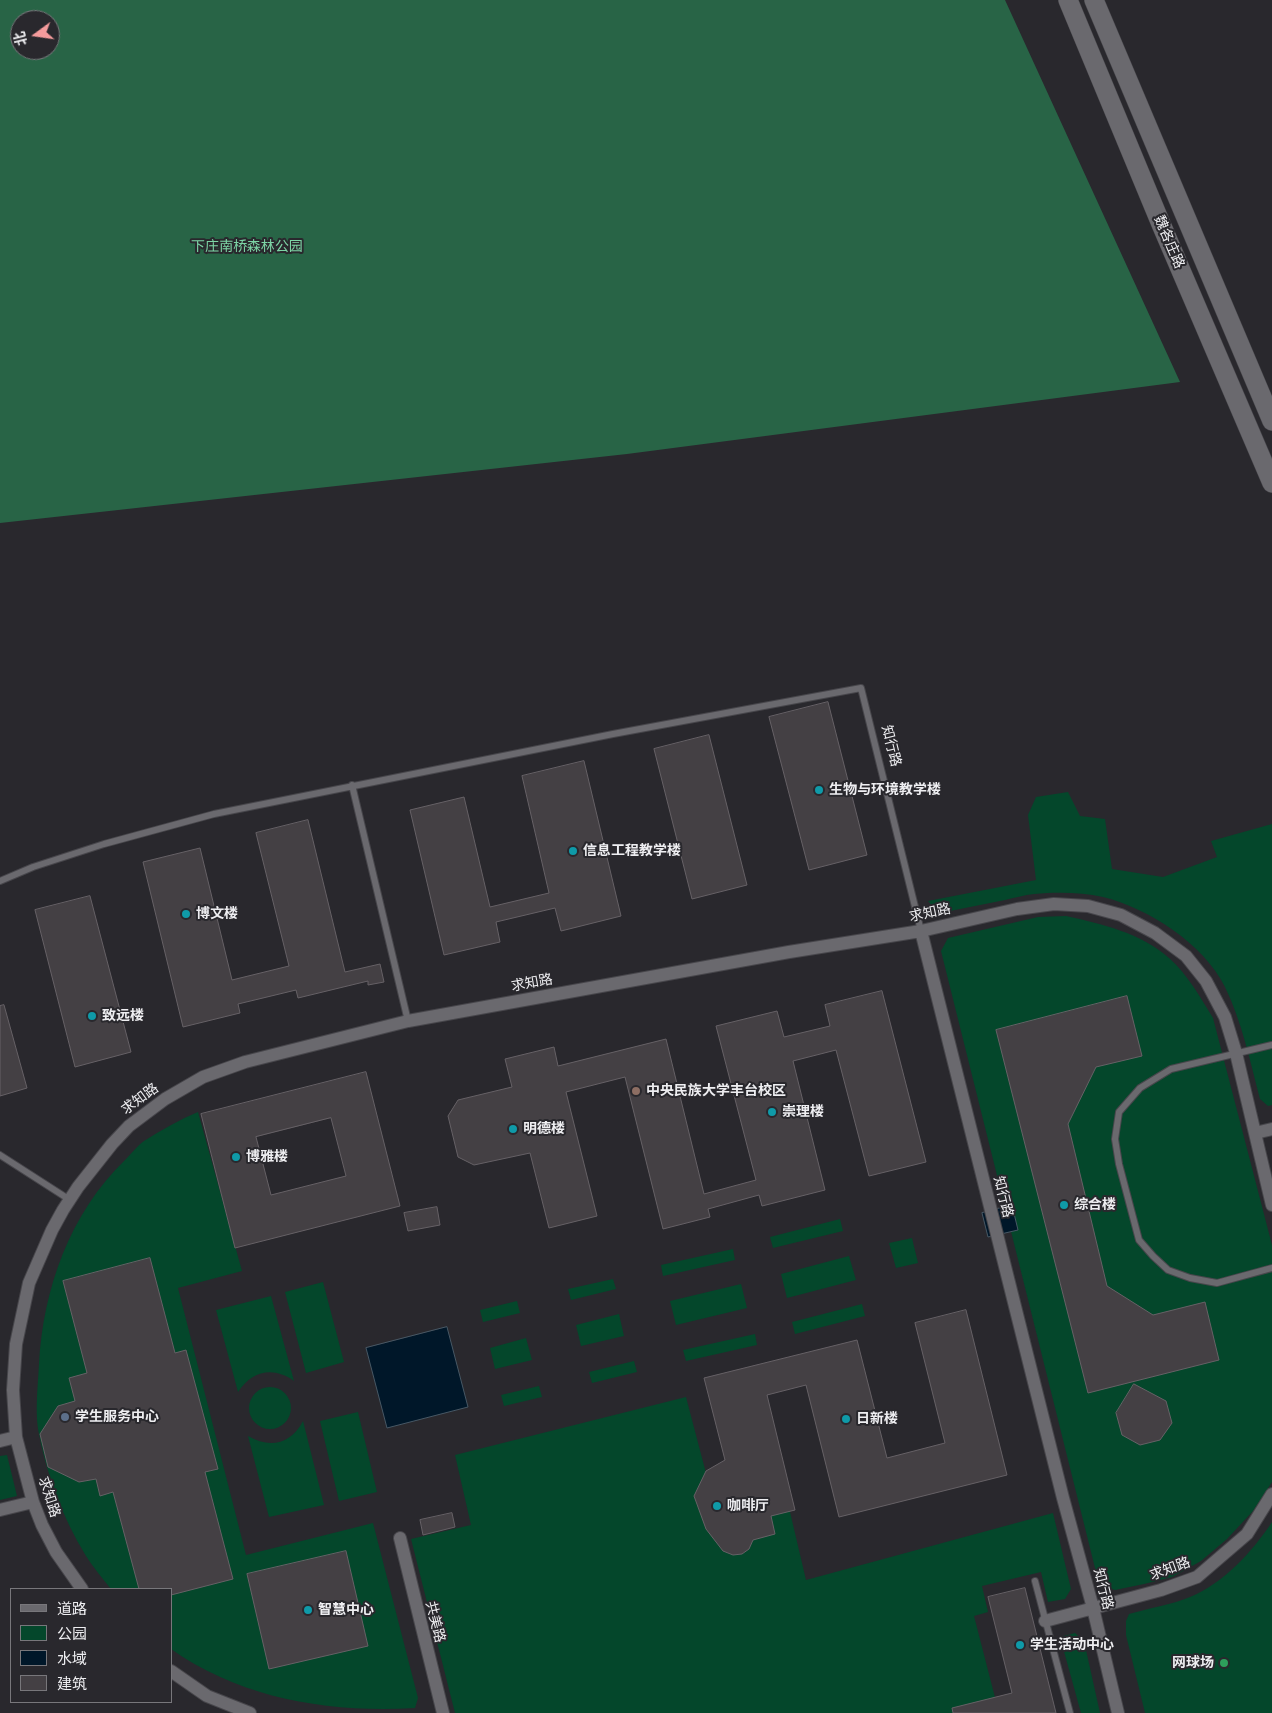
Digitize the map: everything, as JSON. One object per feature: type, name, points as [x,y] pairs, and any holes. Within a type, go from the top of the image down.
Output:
[{"type":"main road","name":"魏各庄路","points":[[1068,0],[1160,224],[1272,483]]},
{"type":"main road","name":"魏各庄路","points":[[1094,0],[1272,422]]},
{"type":"street","name":"求知路","points":[[81,1588],[56,1552],[42,1526],[33,1502],[16,1437],[13,1390],[16,1344],[29,1283],[52,1230],[70,1200],[106,1151],[129,1126],[165,1099],[203,1077],[245,1062],[408,1021],[921,931],[1017,909],[1054,904],[1088,906],[1121,915],[1155,933],[1186,956],[1206,981],[1225,1017],[1236,1054],[1269,1181],[1272,1205]]},
{"type":"street","name":"知行路","points":[[921,931],[1118,1713]]},
{"type":"street","points":[[1255,1133],[1272,1129]]},
{"type":"street","points":[[0,1441],[16,1437]]},
{"type":"street","name":"求知路","points":[[1045,1621],[1161,1590],[1197,1577],[1247,1534],[1271,1497]]},
{"type":"street","points":[[0,1510],[33,1502]]},
{"type":"street","name":"共美路","points":[[400,1538],[443,1713]]},
{"type":"street","points":[[172,1672],[207,1696],[250,1713]]},
{"type":"lane","name":"知行路","points":[[352,785],[861,688],[921,931]]},
{"type":"lane","points":[[0,881],[33,866],[195,819],[352,785],[408,1021]]},
{"type":"lane","points":[[1272,1045],[1171,1069],[1140,1088],[1119,1112],[1115,1139],[1119,1164],[1139,1240],[1168,1270],[1190,1278],[1217,1283],[1272,1268]]},
{"type":"lane","points":[[0,1155],[70,1200]]},
{"type":"lane","points":[[1035,1581],[1070,1713]]},
{"type":"green space","name":"下庄南桥森林公园","points":[[0,0],[1005,0],[1180,382],[627,454],[0,523]]},
{"type":"green space","points":[[1068,792],[1080,816],[1105,819],[1112,869],[1163,877],[1217,857],[1211,841],[1272,824],[1272,1105],[1268,1106],[1260,1099],[1236,1014],[1216,971],[1189,943],[1156,919],[1120,902],[1095,895],[1077,893],[1030,894],[945,912],[937,912],[928,901],[1036,880],[1028,815],[1036,797]]},
{"type":"green space","points":[[1066,916],[1107,926],[1134,936],[1158,949],[1176,965],[1198,994],[1213,1018],[1272,1245],[1272,1482],[1253,1511],[1227,1539],[1201,1561],[1172,1577],[1115,1590],[1099,1584],[941,951],[948,938],[1038,917]]},
{"type":"green space","points":[[198,1112],[242,1271],[178,1288],[246,1555],[373,1523],[418,1698],[415,1708],[351,1708],[287,1699],[227,1680],[198,1666],[172,1650],[172,1588],[110,1588],[86,1556],[62,1510],[50,1478],[37,1421],[42,1336],[53,1280],[75,1228],[89,1204],[106,1181],[144,1141]]},
{"type":"green space","points":[[840,1219],[843,1231],[773,1248],[770,1237]]},
{"type":"green space","points":[[912,1238],[918,1263],[896,1268],[889,1243]]},
{"type":"green space","points":[[733,1249],[735,1260],[663,1276],[661,1265]]},
{"type":"green space","points":[[849,1256],[856,1280],[787,1298],[781,1274]]},
{"type":"green space","points":[[613,1279],[616,1289],[571,1300],[568,1289]]},
{"type":"green space","points":[[323,1282],[344,1362],[306,1373],[285,1292]]},
{"type":"green space","points":[[741,1284],[747,1308],[676,1325],[670,1301]]},
{"type":"green space","points":[[271,1296],[294,1381],[278,1373],[263,1373],[250,1379],[238,1392],[216,1310]]},
{"type":"green space","points":[[517,1301],[520,1313],[483,1322],[480,1310]]},
{"type":"green space","points":[[862,1304],[865,1316],[795,1334],[792,1322]]},
{"type":"green space","points":[[619,1314],[624,1336],[581,1346],[576,1325]]},
{"type":"green space","points":[[755,1334],[757,1345],[686,1361],[683,1350]]},
{"type":"green space","points":[[526,1338],[532,1360],[495,1369],[490,1348]]},
{"type":"green space","points":[[634,1361],[637,1372],[592,1383],[589,1372]]},
{"type":"green space","points":[[539,1386],[542,1397],[504,1406],[501,1395]]},
{"type":"green space","points":[[274,1387],[282,1390],[288,1396],[291,1408],[288,1420],[282,1426],[266,1429],[258,1426],[252,1420],[249,1404],[252,1396],[258,1390]]},
{"type":"green space","points":[[686,1397],[717,1515],[787,1499],[806,1580],[1053,1513],[1071,1589],[1065,1599],[1048,1602],[1041,1572],[982,1586],[988,1612],[974,1616],[999,1713],[455,1713],[411,1539],[471,1525],[455,1455]]},
{"type":"green space","points":[[358,1412],[377,1492],[339,1501],[320,1421]]},
{"type":"green space","points":[[303,1421],[324,1505],[269,1517],[248,1436],[264,1442],[279,1442],[292,1435]]},
{"type":"green space","points":[[7,1455],[17,1496],[0,1500],[0,1456]]},
{"type":"green space","name":"网球场","points":[[1272,1522],[1272,1713],[1145,1713],[1126,1635],[1126,1621],[1129,1614],[1183,1600],[1214,1584],[1236,1566],[1256,1544]]},
{"type":"green space","points":[[1075,1633],[1084,1641],[1100,1713],[1081,1713],[1060,1637]]},
{"type":"water","points":[[1012,1205],[1018,1230],[988,1237],[982,1213]]},
{"type":"water","points":[[447,1327],[468,1407],[387,1428],[366,1348]]},
{"type":"building","points":[[828,702],[867,855],[809,870],[769,717]]},
{"type":"building","points":[[709,735],[747,885],[692,899],[654,749]]},
{"type":"building","name":"信息工程教学楼","points":[[584,761],[621,916],[561,931],[555,908],[496,922],[500,942],[444,955],[410,810],[464,797],[490,907],[549,893],[522,776]]},
{"type":"building","name":"博文楼","points":[[308,820],[345,972],[380,964],[384,982],[368,985],[368,981],[298,998],[296,990],[238,1004],[240,1013],[183,1027],[143,862],[200,848],[232,980],[289,966],[256,833]]},
{"type":"building","name":"致远楼","points":[[90,896],[131,1052],[75,1067],[35,910]]},
{"type":"building","points":[[882,991],[926,1162],[869,1176],[836,1050],[793,1061],[825,1190],[762,1206],[759,1195],[708,1209],[710,1217],[663,1229],[625,1077],[566,1092],[597,1216],[549,1228],[530,1153],[474,1165],[458,1157],[448,1116],[458,1100],[512,1087],[505,1059],[554,1047],[558,1066],[666,1039],[704,1194],[756,1180],[716,1026],[777,1011],[784,1037],[830,1026],[825,1005]]},
{"type":"building","name":"综合楼","points":[[1127,996],[1142,1056],[1096,1067],[1068,1124],[1107,1286],[1153,1315],[1205,1302],[1219,1360],[1088,1393],[996,1030]]},
{"type":"building","points":[[4,1005],[27,1088],[0,1096],[0,1006]]},
{"type":"building","name":"博雅楼","points":[[366,1072],[400,1206],[235,1248],[201,1114]],"holes":[[[331,1118],[346,1176],[271,1195],[256,1137]]]},
{"type":"building","points":[[437,1207],[440,1225],[408,1231],[404,1213]]},
{"type":"building","points":[[150,1258],[175,1353],[186,1350],[218,1469],[205,1472],[233,1579],[172,1595],[172,1588],[139,1588],[113,1492],[100,1496],[96,1479],[79,1482],[48,1467],[40,1434],[58,1406],[75,1401],[69,1378],[87,1373],[63,1281]]},
{"type":"building","name":"日新楼","points":[[966,1310],[1007,1475],[839,1517],[806,1385],[767,1395],[795,1510],[771,1516],[775,1534],[753,1540],[749,1549],[742,1554],[733,1555],[723,1551],[706,1529],[694,1496],[706,1471],[725,1460],[704,1378],[857,1340],[887,1458],[945,1443],[915,1323]]},
{"type":"building","points":[[1134,1384],[1166,1401],[1172,1423],[1160,1440],[1140,1445],[1122,1435],[1116,1413]]},
{"type":"building","points":[[452,1513],[455,1527],[423,1535],[420,1520]]},
{"type":"building","name":"智慧中心","points":[[346,1551],[368,1646],[269,1669],[247,1574]]},
{"type":"building","name":"学生活动中心","points":[[1025,1588],[1056,1713],[953,1713],[952,1708],[1012,1693],[988,1597]]},
{"type":"place","name":"生物与环境教学楼","points":[[819,790]]},
{"type":"place","name":"信息工程教学楼","points":[[573,851]]},
{"type":"place","name":"博文楼","points":[[186,914]]},
{"type":"place","name":"致远楼","points":[[92,1016]]},
{"type":"place","name":"中央民族大学丰台校区","points":[[636,1091]]},
{"type":"place","name":"崇理楼","points":[[772,1112]]},
{"type":"place","name":"明德楼","points":[[513,1129]]},
{"type":"place","name":"博雅楼","points":[[236,1157]]},
{"type":"place","name":"综合楼","points":[[1064,1205]]},
{"type":"place","name":"学生服务中心","points":[[65,1417]]},
{"type":"place","name":"日新楼","points":[[846,1419]]},
{"type":"place","name":"咖啡厅","points":[[717,1506]]},
{"type":"place","name":"智慧中心","points":[[308,1610]]},
{"type":"place","name":"学生活动中心","points":[[1020,1645]]},
{"type":"place","name":"网球场","points":[[1224,1663]]}]
